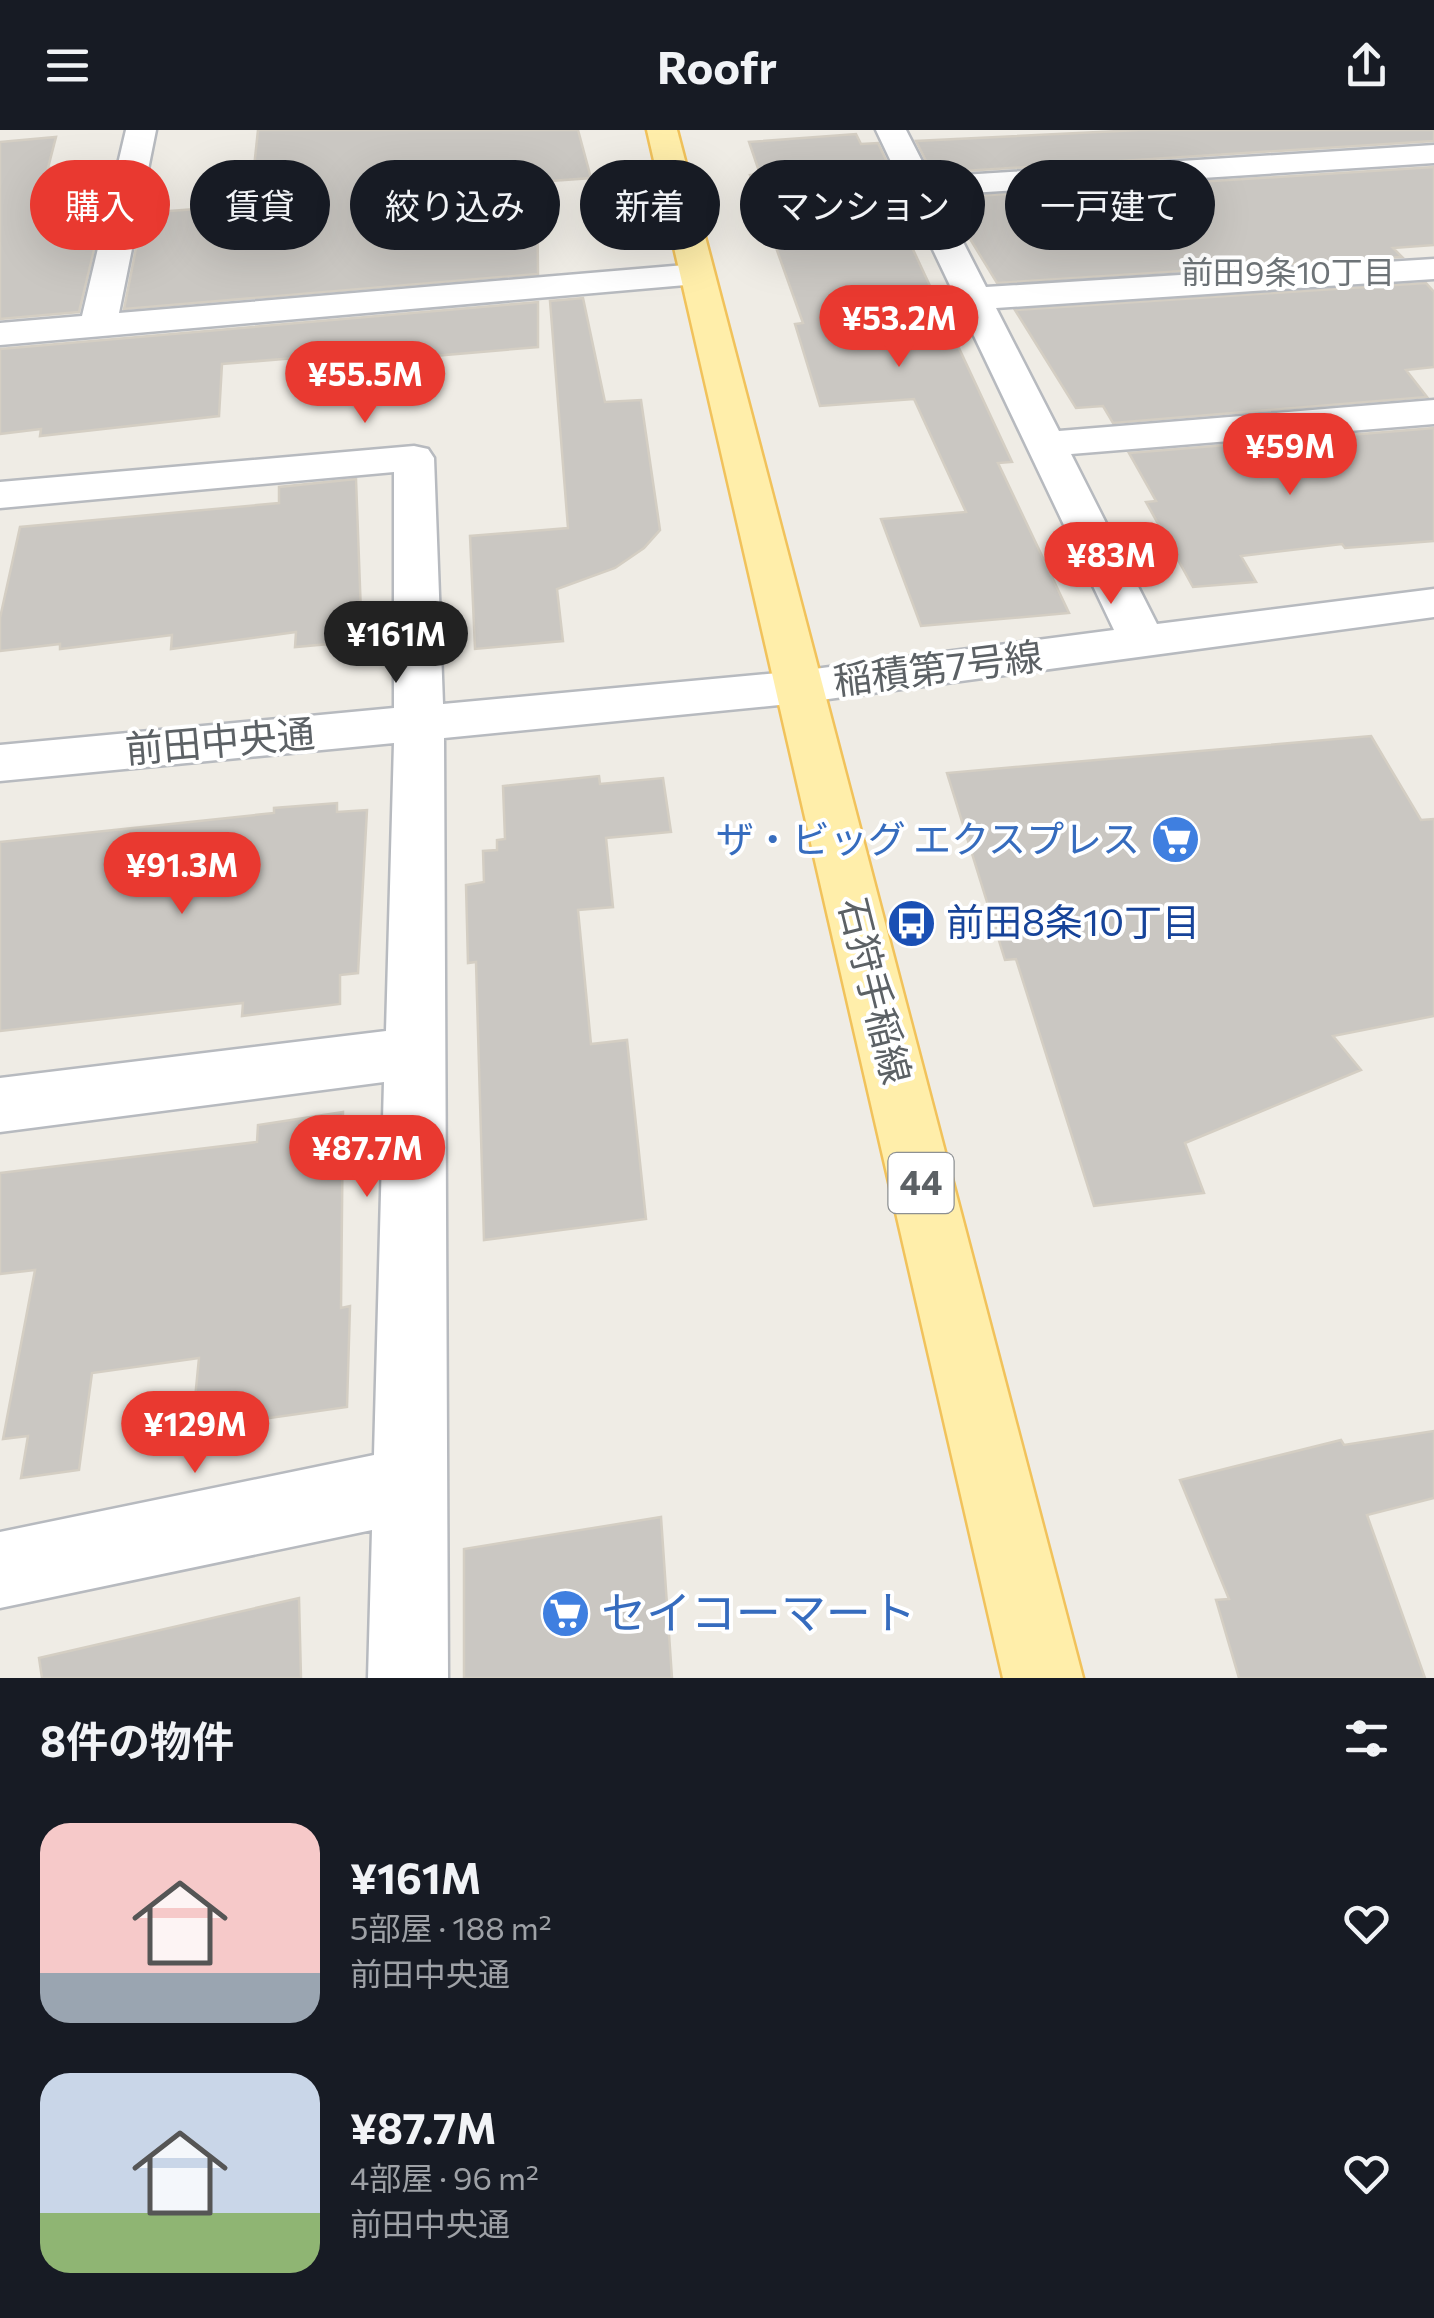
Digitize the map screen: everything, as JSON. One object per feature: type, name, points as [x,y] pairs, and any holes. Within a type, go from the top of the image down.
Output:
[{"type":"main road","name":"石狩手稲線","points":[[662,130],[1043,1678]]},
{"type":"street","points":[[98,326],[141,130]]},
{"type":"street","points":[[891,130],[904,160]]},
{"type":"street","points":[[1367,130],[1394,156]]},
{"type":"street","points":[[985,183],[1394,156],[1427,168]]},
{"type":"street","points":[[948,250],[1143,642]]},
{"type":"street","points":[[972,299],[1434,269]]},
{"type":"street","points":[[0,334],[697,274]]},
{"type":"street","points":[[1044,444],[1434,412]]},
{"type":"street","points":[[0,495],[414,458],[419,723],[408,1678]]},
{"type":"street","name":"稲積第7号線","points":[[799,687],[1434,603]]},
{"type":"street","name":"前田中央通","points":[[0,763],[799,687]]},
{"type":"street","points":[[0,1105],[416,1053]]},
{"type":"street","points":[[0,1570],[410,1484]]},
{"type":"building","points":[[258,130],[578,130],[586,160],[580,160],[580,179],[560,180],[560,160],[350,160],[350,250],[538,250],[538,274],[124,309],[136,250],[170,250],[170,211],[190,209],[190,250],[330,250],[330,160],[255,160]]},
{"type":"building","points":[[1139,130],[1434,130],[1434,141],[1136,160],[1005,160],[1005,168],[985,170],[985,160],[926,160],[916,141]]},
{"type":"building","points":[[856,134],[861,144],[878,143],[886,160],[755,160],[749,142]]},
{"type":"building","points":[[56,137],[50,160],[30,160],[30,250],[94,250],[79,312],[0,319],[0,142]]},
{"type":"building","points":[[1434,167],[1434,245],[1393,248],[1402,257],[997,283],[977,250],[985,250],[985,195],[1005,194],[1005,250],[1215,250],[1215,181]]},
{"type":"building","points":[[777,250],[913,250],[1012,462],[998,463],[1069,613],[921,626],[881,519],[966,512],[914,399],[820,406],[795,324],[803,323]]},
{"type":"building","points":[[1426,283],[1434,292],[1434,367],[1406,370],[1427,397],[1113,423],[1103,406],[1076,408],[1015,310]]},
{"type":"building","points":[[583,298],[605,402],[641,400],[660,530],[644,548],[615,568],[557,589],[563,641],[475,649],[470,536],[568,528],[550,301]]},
{"type":"building","points":[[538,302],[538,347],[434,356],[434,360],[343,362],[344,354],[222,364],[219,416],[40,436],[41,429],[0,434],[0,349]]},
{"type":"building","points":[[1434,428],[1434,541],[1345,548],[1342,544],[1241,556],[1256,582],[1193,587],[1146,502],[1156,501],[1129,453]]},
{"type":"building","points":[[356,479],[362,641],[295,647],[296,632],[171,649],[172,635],[60,649],[60,644],[0,651],[0,618],[20,527],[279,503],[279,487]]},
{"type":"building","points":[[1371,736],[1421,820],[1434,819],[1434,1016],[1333,1036],[1361,1070],[1185,1143],[1204,1193],[1094,1206],[1016,959],[1005,960],[947,773]]},
{"type":"building","points":[[599,776],[600,784],[663,778],[671,832],[606,838],[613,907],[578,910],[591,1044],[627,1040],[646,1219],[484,1240],[476,962],[468,963],[466,885],[484,882],[483,851],[497,850],[497,840],[505,839],[503,786]]},
{"type":"building","points":[[337,803],[337,812],[367,810],[358,973],[340,975],[340,1004],[242,1016],[243,1003],[0,1031],[0,842]]},
{"type":"building","points":[[343,1112],[341,1308],[350,1306],[347,1407],[192,1429],[199,1358],[92,1373],[79,1470],[21,1478],[28,1436],[3,1439],[35,1270],[0,1274],[0,1173],[257,1142],[258,1125]]},
{"type":"building","points":[[1434,1431],[1434,1498],[1367,1515],[1425,1678],[1239,1678],[1216,1600],[1229,1599],[1180,1480],[1341,1440],[1344,1445]]},
{"type":"building","name":"セイコーマート","points":[[661,1517],[672,1678],[464,1678],[464,1549]]},
{"type":"building","points":[[299,1598],[301,1678],[42,1678],[39,1658]]},
{"type":"place","name":"ザ・ビッグ エクスプレス","points":[[1175,840]]},
{"type":"place","name":"前田8条10丁目","points":[[911,923]]},
{"type":"place","name":"セイコーマート","points":[[566,1613]]},
{"type":"district","name":"前田9条10丁目","points":[[1288,273]]}]
